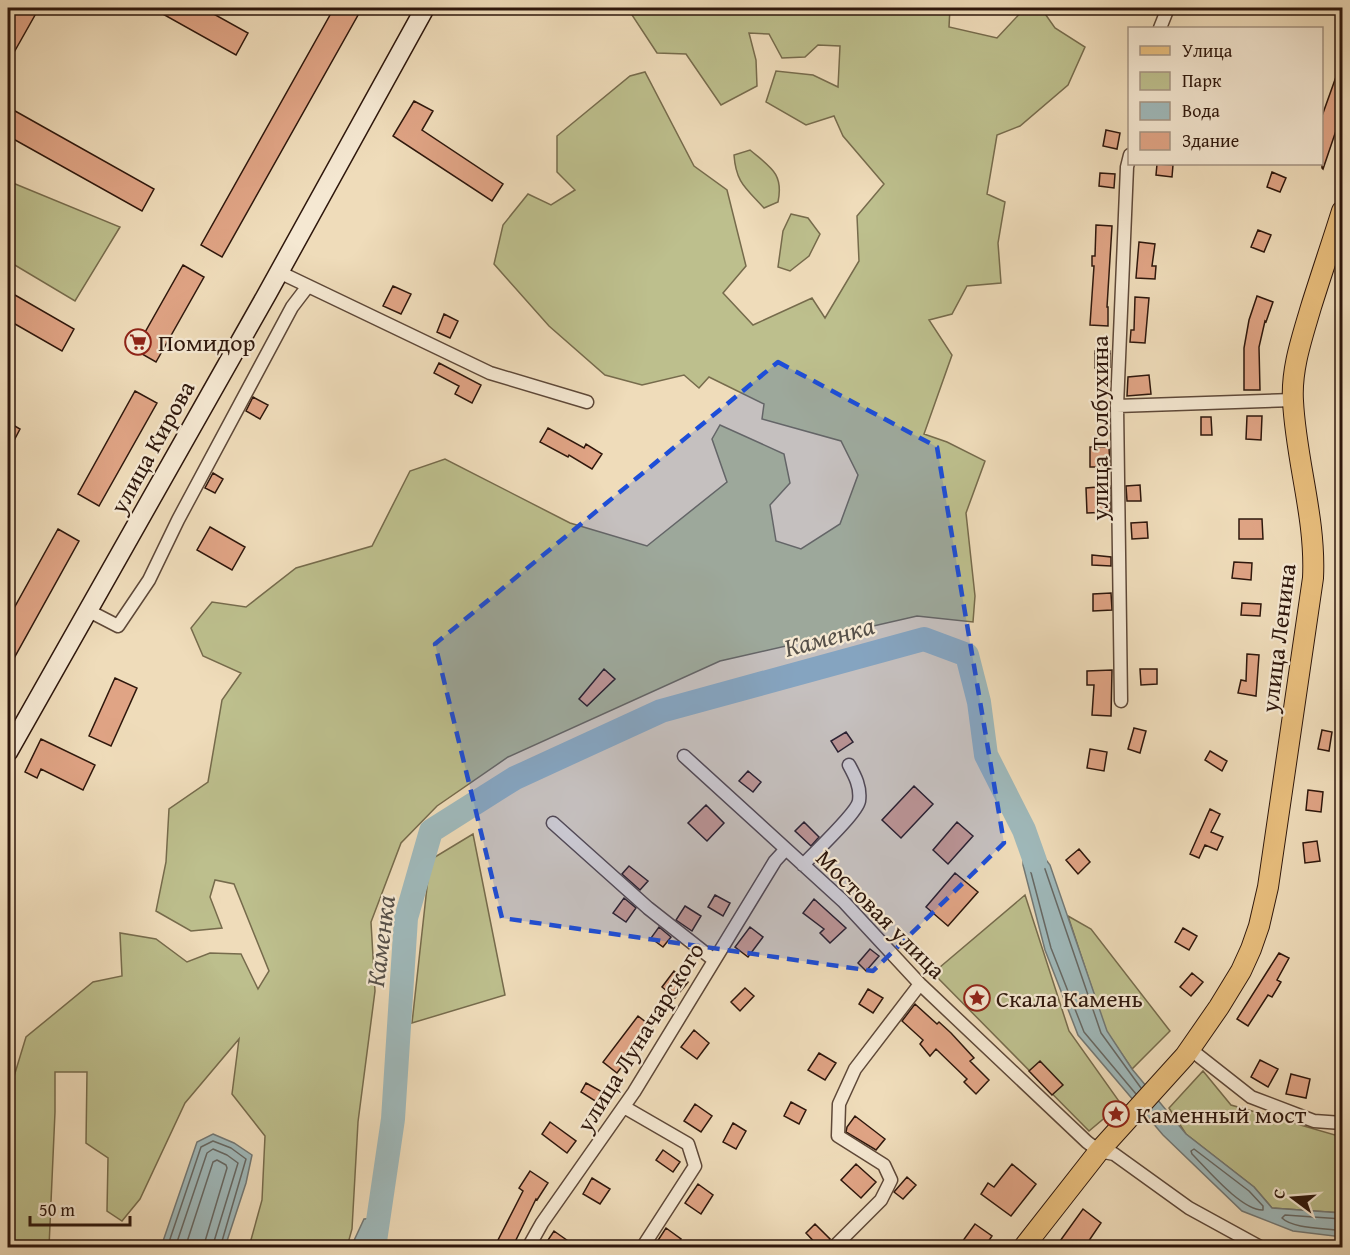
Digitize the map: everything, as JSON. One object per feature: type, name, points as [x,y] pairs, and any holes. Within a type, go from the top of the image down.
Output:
[{"type":"main road","name":"улица Ленина","points":[[1105,1145],[1187,1052],[1241,971],[1260,926],[1268,887],[1313,578],[1314,550],[1311,516],[1297,440],[1293,380],[1301,339],[1342,211]]},
{"type":"main road","points":[[1023,1248],[1105,1145]]},
{"type":"street","name":"улица Кирова","points":[[8,753],[425,8]]},
{"type":"street","points":[[1160,27],[1168,8]]},
{"type":"street","name":"улица Толбухина","points":[[1121,701],[1117,406],[1128,162]]},
{"type":"street","points":[[279,272],[489,374],[587,402]]},
{"type":"street","points":[[87,610],[118,626],[148,580],[292,307],[308,286]]},
{"type":"street","points":[[1117,406],[1293,400]]},
{"type":"street","name":"Мостовая улица","points":[[684,756],[843,901],[920,984],[1087,1142],[1105,1145],[1114,1154],[1189,1208],[1262,1248]]},
{"type":"street","points":[[803,865],[852,813],[859,802],[858,783],[849,765]]},
{"type":"street","points":[[553,823],[648,908],[714,960]]},
{"type":"street","name":"улица Луначарского","points":[[528,1248],[542,1223],[624,1107],[775,861],[786,849]]},
{"type":"street","points":[[833,1248],[881,1200],[891,1180],[884,1165],[838,1136],[839,1104],[855,1070],[920,984]]},
{"type":"street","points":[[1187,1052],[1251,1097],[1314,1121],[1342,1123]]},
{"type":"street","points":[[624,1107],[688,1144],[695,1166],[642,1248]]},
{"type":"highlighted area","points":[[778,362],[937,447],[1004,843],[873,971],[502,918],[435,644]]},
{"type":"green space","points":[[642,8],[839,8],[847,11],[850,8],[950,8],[949,27],[997,38],[1025,8],[1041,8],[1055,28],[1085,47],[1068,85],[1020,126],[997,135],[987,194],[1005,202],[998,243],[1001,283],[967,286],[952,314],[929,320],[952,355],[924,434],[947,442],[985,461],[966,513],[975,596],[973,622],[917,616],[720,661],[508,757],[437,806],[401,843],[371,922],[375,991],[358,1122],[352,1229],[347,1247],[249,1247],[262,1200],[265,1136],[232,1094],[239,1039],[185,1103],[140,1199],[122,1221],[107,1211],[108,1158],[86,1143],[87,1072],[55,1072],[49,1247],[8,1248],[8,1096],[26,1037],[93,982],[122,976],[120,933],[156,939],[187,962],[210,953],[241,954],[258,989],[269,971],[234,884],[215,880],[210,897],[222,928],[191,931],[156,911],[166,862],[169,809],[208,782],[222,700],[241,673],[203,656],[191,628],[212,602],[246,607],[296,568],[372,546],[410,471],[445,459],[570,523],[647,546],[727,482],[712,439],[720,425],[784,454],[790,483],[770,505],[776,541],[801,549],[840,524],[858,475],[841,441],[762,419],[764,404],[709,377],[699,388],[684,375],[642,385],[605,375],[549,326],[494,264],[503,225],[528,194],[551,205],[575,190],[557,172],[557,136],[630,76],[645,72],[694,166],[727,190],[746,266],[723,293],[753,325],[812,298],[825,318],[859,261],[857,216],[884,184],[843,136],[834,116],[806,125],[766,102],[776,71],[813,75],[838,87],[840,46],[818,45],[805,57],[782,58],[769,34],[749,33],[756,60],[757,86],[721,105],[686,54],[657,53],[632,15]]},
{"type":"green space","points":[[750,150],[774,172],[779,184],[778,202],[764,208],[743,184],[735,164],[734,155]]},
{"type":"green space","points":[[8,181],[120,227],[75,301],[8,261]]},
{"type":"green space","points":[[791,214],[808,218],[820,234],[809,256],[790,271],[778,267],[783,231]]},
{"type":"green space","points":[[473,834],[505,995],[412,1023],[430,860]]},
{"type":"green space","points":[[1025,895],[1069,1031],[1121,1104],[1089,1131],[933,973]]},
{"type":"green space","points":[[1068,916],[1091,929],[1170,1031],[1132,1069],[1106,1031]]},
{"type":"green space","points":[[1203,1071],[1231,1105],[1342,1137],[1342,1213],[1272,1208],[1254,1187],[1186,1134],[1169,1108]]},
{"type":"water","points":[[1024,830],[1050,865],[1107,1031],[1132,1069],[1186,1134],[1254,1187],[1272,1208],[1342,1213],[1342,1237],[1293,1231],[1242,1211],[1163,1135],[1078,1035],[1045,950],[1023,865]]},
{"type":"water","points":[[213,1134],[234,1143],[252,1155],[246,1183],[225,1247],[161,1247],[197,1142]]},
{"type":"water","points":[[379,1218],[388,1223],[384,1247],[351,1247],[364,1219]]},
{"type":"building","points":[[8,8],[39,8],[8,63]]},
{"type":"building","points":[[152,8],[203,8],[248,33],[236,55]]},
{"type":"building","points":[[334,8],[362,8],[222,257],[201,245]]},
{"type":"building","points":[[1342,60],[1342,113],[1323,169],[1323,113]]},
{"type":"building","points":[[414,101],[433,111],[422,130],[503,184],[492,201],[393,136]]},
{"type":"building","points":[[8,107],[154,189],[142,211],[8,136]]},
{"type":"building","points":[[1106,130],[1120,133],[1117,149],[1103,146]]},
{"type":"building","points":[[1157,165],[1173,165],[1172,177],[1156,175]]},
{"type":"building","points":[[1272,172],[1286,178],[1280,192],[1267,187]]},
{"type":"building","points":[[1100,173],[1115,174],[1114,188],[1099,186]]},
{"type":"building","points":[[1096,225],[1112,226],[1108,326],[1090,325],[1094,266],[1092,266],[1092,256],[1095,256]]},
{"type":"building","points":[[1258,230],[1271,235],[1264,252],[1251,247]]},
{"type":"building","points":[[1139,242],[1155,244],[1152,266],[1156,266],[1155,279],[1136,278]]},
{"type":"building","points":[[183,265],[204,277],[156,362],[135,350]]},
{"type":"building","points":[[393,286],[411,294],[401,314],[383,306]]},
{"type":"building","points":[[8,291],[74,329],[62,351],[8,320]]},
{"type":"building","points":[[1257,296],[1273,302],[1265,321],[1259,347],[1260,390],[1244,390],[1244,348],[1249,320]]},
{"type":"building","points":[[1135,297],[1149,298],[1145,343],[1130,342],[1131,330],[1134,330]]},
{"type":"building","points":[[444,314],[458,321],[450,338],[437,332]]},
{"type":"building","points":[[1095,351],[1110,351],[1110,367],[1095,368]]},
{"type":"building","points":[[439,363],[481,385],[472,403],[455,394],[459,386],[434,373]]},
{"type":"building","points":[[1149,375],[1151,394],[1127,396],[1128,377]]},
{"type":"building","points":[[135,391],[157,403],[99,506],[78,494]]},
{"type":"building","points":[[253,397],[268,405],[260,419],[246,411]]},
{"type":"building","points":[[1247,416],[1262,416],[1261,440],[1246,439]]},
{"type":"building","points":[[1201,417],[1211,417],[1212,435],[1201,435]]},
{"type":"building","points":[[8,422],[20,429],[8,452]]},
{"type":"building","points":[[548,428],[584,448],[586,444],[602,454],[592,469],[569,455],[568,457],[540,442]]},
{"type":"building","points":[[1090,447],[1109,447],[1110,467],[1090,467]]},
{"type":"building","points":[[213,473],[223,479],[215,493],[205,488]]},
{"type":"building","points":[[1140,485],[1141,501],[1127,501],[1126,486]]},
{"type":"building","points":[[1110,486],[1110,512],[1087,513],[1086,488]]},
{"type":"building","points":[[1239,519],[1262,519],[1263,539],[1239,539]]},
{"type":"building","points":[[1147,522],[1148,538],[1132,539],[1131,523]]},
{"type":"building","points":[[210,527],[245,547],[232,570],[197,550]]},
{"type":"building","points":[[58,529],[79,541],[8,669],[8,619]]},
{"type":"building","points":[[1092,555],[1111,557],[1111,566],[1092,565]]},
{"type":"building","points":[[1234,562],[1252,563],[1251,580],[1232,578]]},
{"type":"building","points":[[1111,593],[1112,610],[1093,611],[1093,594]]},
{"type":"building","points":[[1242,603],[1261,604],[1260,616],[1241,615]]},
{"type":"building","points":[[1247,654],[1259,655],[1256,696],[1238,693],[1241,680],[1246,681]]},
{"type":"building","points":[[604,669],[615,679],[587,706],[579,699]]},
{"type":"building","points":[[1140,669],[1157,669],[1157,684],[1141,685]]},
{"type":"building","points":[[1112,670],[1111,716],[1092,715],[1094,685],[1087,685],[1087,671]]},
{"type":"building","points":[[115,678],[137,688],[111,746],[89,736]]},
{"type":"building","points":[[1134,728],[1146,731],[1140,753],[1128,749]]},
{"type":"building","points":[[1322,730],[1332,732],[1329,751],[1318,749]]},
{"type":"building","points":[[846,732],[853,742],[838,752],[831,741]]},
{"type":"building","points":[[41,739],[95,765],[83,790],[41,769],[37,778],[25,772]]},
{"type":"building","points":[[1090,749],[1107,752],[1104,771],[1087,768]]},
{"type":"building","points":[[1210,751],[1227,761],[1222,771],[1205,760]]},
{"type":"building","points":[[748,771],[761,782],[753,792],[739,781]]},
{"type":"building","points":[[914,786],[933,804],[901,838],[882,820]]},
{"type":"building","points":[[1308,790],[1323,792],[1321,812],[1306,810]]},
{"type":"building","points":[[706,805],[724,823],[707,841],[688,823]]},
{"type":"building","points":[[1210,809],[1220,814],[1211,832],[1223,837],[1217,850],[1205,845],[1199,858],[1190,854]]},
{"type":"building","points":[[804,822],[819,837],[811,846],[795,831]]},
{"type":"building","points":[[957,822],[973,836],[948,864],[933,850]]},
{"type":"building","points":[[1317,841],[1320,861],[1305,863],[1303,843]]},
{"type":"building","points":[[1079,849],[1090,862],[1078,874],[1066,860]]},
{"type":"building","points":[[629,866],[648,881],[640,890],[622,874]]},
{"type":"building","points":[[955,873],[978,892],[948,926],[926,907]]},
{"type":"building","points":[[715,895],[730,903],[723,916],[708,907]]},
{"type":"building","points":[[624,898],[636,908],[626,922],[613,913]]},
{"type":"building","points":[[814,899],[846,928],[830,943],[820,933],[824,929],[803,913]]},
{"type":"building","points":[[685,906],[701,916],[692,931],[676,920]]},
{"type":"building","points":[[659,927],[671,937],[663,947],[651,938]]},
{"type":"building","points":[[750,927],[763,937],[748,957],[735,947]]},
{"type":"building","points":[[1183,928],[1197,936],[1189,950],[1175,942]]},
{"type":"building","points":[[870,949],[879,956],[866,971],[858,963]]},
{"type":"building","points":[[1279,953],[1289,958],[1277,980],[1281,982],[1272,997],[1268,995],[1248,1026],[1237,1019]]},
{"type":"building","points":[[674,971],[688,982],[675,998],[662,987]]},
{"type":"building","points":[[1192,973],[1203,982],[1191,996],[1180,987]]},
{"type":"building","points":[[745,988],[754,996],[740,1011],[731,1002]]},
{"type":"building","points":[[868,989],[883,998],[873,1013],[859,1004]]},
{"type":"building","points":[[915,1004],[951,1033],[974,1058],[970,1061],[989,1080],[976,1094],[964,1082],[967,1079],[936,1049],[930,1056],[920,1044],[923,1040],[902,1021]]},
{"type":"building","points":[[638,1016],[652,1027],[617,1073],[603,1062]]},
{"type":"building","points":[[694,1030],[709,1043],[697,1059],[681,1047]]},
{"type":"building","points":[[819,1053],[836,1063],[825,1080],[808,1070]]},
{"type":"building","points":[[1260,1060],[1278,1069],[1268,1087],[1251,1077]]},
{"type":"building","points":[[1040,1061],[1063,1085],[1052,1095],[1029,1071]]},
{"type":"building","points":[[1291,1074],[1310,1079],[1306,1098],[1286,1094]]},
{"type":"building","points":[[586,1083],[606,1094],[600,1104],[581,1092]]},
{"type":"building","points":[[791,1102],[806,1110],[799,1124],[784,1116]]},
{"type":"building","points":[[695,1104],[712,1116],[701,1132],[684,1121]]},
{"type":"building","points":[[855,1116],[885,1139],[876,1150],[846,1132]]},
{"type":"building","points":[[550,1122],[576,1141],[567,1153],[542,1134]]},
{"type":"building","points":[[733,1123],[746,1131],[736,1149],[723,1142]]},
{"type":"building","points":[[663,1150],[680,1162],[673,1172],[656,1160]]},
{"type":"building","points":[[856,1164],[876,1182],[861,1198],[841,1180]]},
{"type":"building","points":[[1012,1164],[1036,1184],[1011,1216],[981,1194],[988,1183],[994,1187]]},
{"type":"building","points":[[530,1171],[548,1183],[536,1199],[512,1248],[508,1248],[497,1242],[523,1191],[519,1188]]},
{"type":"building","points":[[907,1177],[916,1185],[903,1199],[894,1192]]},
{"type":"building","points":[[592,1178],[610,1189],[600,1204],[583,1194]]},
{"type":"building","points":[[698,1184],[713,1195],[701,1214],[685,1203]]},
{"type":"building","points":[[1083,1209],[1101,1223],[1084,1248],[1055,1248]]},
{"type":"building","points":[[815,1224],[830,1239],[825,1248],[820,1248],[806,1233]]},
{"type":"building","points":[[975,1224],[992,1236],[984,1248],[970,1248],[962,1242]]},
{"type":"building","points":[[666,1228],[681,1239],[675,1248],[653,1248]]},
{"type":"building","points":[[554,1231],[578,1248],[558,1248],[548,1240]]},
{"type":"waterway","name":"Каменка","points":[[374,1248],[393,1119],[406,918],[431,831],[515,778],[661,711],[924,639],[967,655],[979,702],[986,755],[1024,830],[1035,861]]},
{"type":"place","name":"Помидор","points":[[138,342]]},
{"type":"place","name":"Скала Камень","points":[[977,998]]},
{"type":"place","name":"Каменный мост","points":[[1116,1114]]}]
